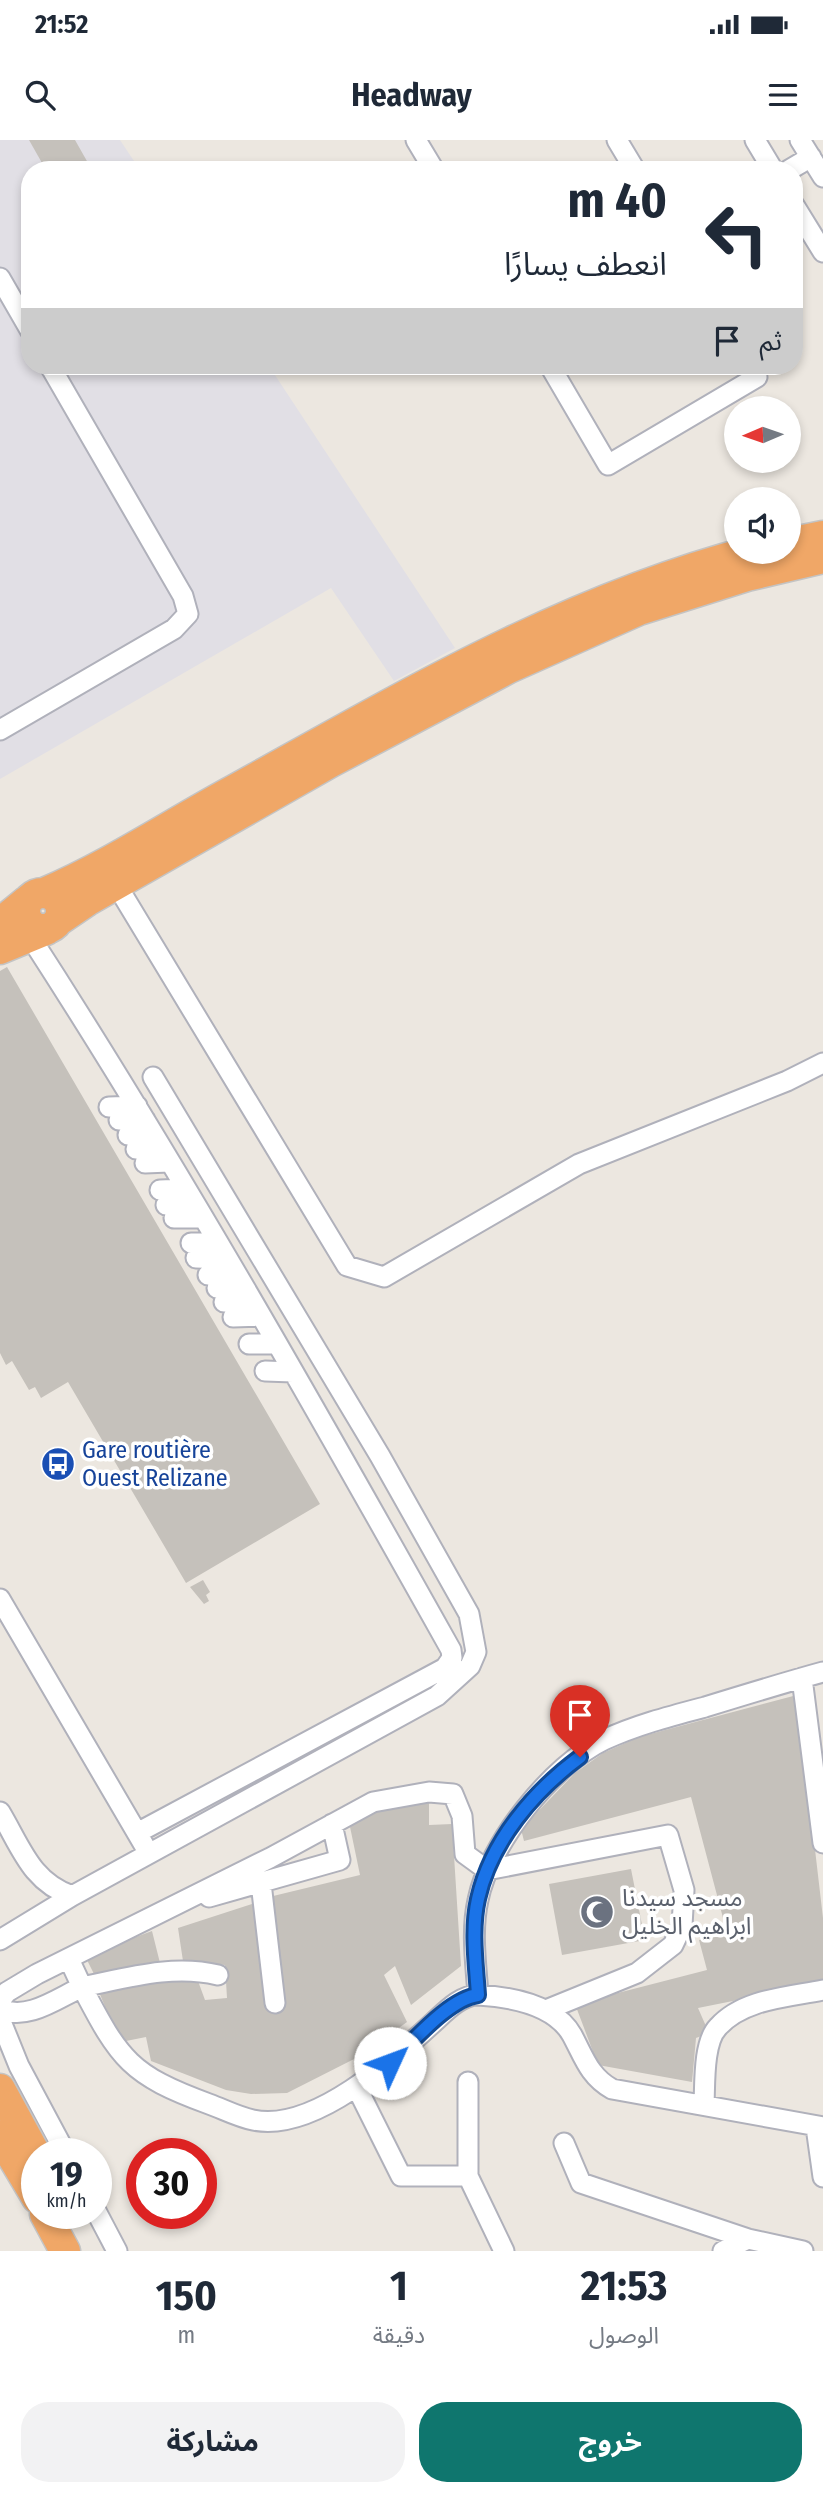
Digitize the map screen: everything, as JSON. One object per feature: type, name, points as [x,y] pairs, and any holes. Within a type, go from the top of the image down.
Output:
[{"type":"highway","points":[[801,541],[823,536]]},
{"type":"highway","points":[[0,948],[45,928],[116,884],[331,762],[545,651],[639,610],[747,576],[823,558]]},
{"type":"highway","points":[[0,923],[36,897],[76,879],[246,783],[530,630],[629,589],[724,560]]},
{"type":"highway","points":[[36,897],[26,920],[34,928],[45,928]]},
{"type":"highway","points":[[0,2089],[27,2138]]},
{"type":"highway","points":[[0,2136],[21,2171]]},
{"type":"highway","points":[[53,2229],[65,2251]]},
{"type":"highway","points":[[75,2229],[86,2251]]},
{"type":"street","points":[[416,140],[429,161]]},
{"type":"street","points":[[617,140],[630,161]]},
{"type":"street","points":[[755,140],[768,161]]},
{"type":"street","points":[[806,148],[823,177]]},
{"type":"street","points":[[803,220],[823,252]]},
{"type":"street","points":[[0,278],[21,314]]},
{"type":"street","points":[[0,730],[174,629],[188,614],[183,596],[55,375]]},
{"type":"street","points":[[555,375],[608,465],[757,377],[756,375]]},
{"type":"street","points":[[116,884],[346,1266],[384,1276],[579,1164],[787,1081],[823,1063]]},
{"type":"street","points":[[45,928],[214,1239],[452,1650],[452,1658],[445,1668],[137,1833]]},
{"type":"street","points":[[0,1940],[148,1852],[437,1696],[470,1666],[476,1652],[469,1614],[380,1455],[153,1077]]},
{"type":"street","points":[[155,1183],[214,1239]]},
{"type":"street","points":[[155,1183],[214,1239]]},
{"type":"street","points":[[155,1183],[214,1239],[237,1323]]},
{"type":"street","points":[[155,1183],[214,1239],[237,1323]]},
{"type":"street","points":[[155,1183],[214,1239],[237,1323]]},
{"type":"street","points":[[155,1183],[214,1239],[237,1323]]},
{"type":"street","points":[[0,1599],[148,1852]]},
{"type":"street","points":[[478,1995],[474,1932],[478,1899],[487,1870],[509,1827],[558,1773],[602,1741],[661,1719],[823,1672]]},
{"type":"street","points":[[802,1678],[823,1843]]},
{"type":"street","points":[[0,2001],[17,1986],[373,1802],[429,1792],[453,1794],[462,1816],[466,1853],[487,1870],[668,1835],[684,1890],[682,1926],[673,1945],[637,1973],[546,2010]]},
{"type":"street","points":[[0,1812],[38,1878],[52,1889],[72,1896]]},
{"type":"street","points":[[161,1911],[340,1860],[332,1824]]},
{"type":"street","points":[[261,1883],[275,2003]]},
{"type":"street","points":[[69,1959],[82,1987],[124,2059],[161,2086],[256,2121],[286,2118],[314,2110],[356,2088],[377,2074],[452,2006],[468,1996],[478,1995],[509,1999],[546,2010],[570,2033],[589,2070],[600,2082],[631,2093],[819,2127],[823,2177]]},
{"type":"street","points":[[0,2009],[12,2014],[27,2014],[82,1987],[164,1971],[196,1970],[218,1975]]},
{"type":"street","points":[[704,2105],[706,2059],[716,2028],[746,2006],[823,1990]]},
{"type":"street","points":[[0,2019],[19,2066],[57,2138]]},
{"type":"street","points":[[468,2082],[468,2176],[504,2251]]},
{"type":"street","points":[[356,2088],[401,2176],[468,2176]]},
{"type":"street","points":[[564,2143],[581,2183],[748,2239],[803,2251]]},
{"type":"street","points":[[105,2229],[117,2251]]},
{"type":"street","points":[[723,2251],[748,2239]]},
{"type":"shaded area","points":[[0,140],[120,140],[134,161],[21,161],[21,375],[275,375],[455,648],[394,681],[331,588],[0,779]]},
{"type":"building","points":[[29,140],[75,140],[87,161],[41,161]]},
{"type":"building","points":[[7,967],[320,1504],[186,1583],[68,1382],[41,1398],[35,1387],[29,1390],[12,1361],[6,1365],[0,1353],[0,971]]},
{"type":"building","points":[[203,1580],[210,1592],[206,1595],[209,1601],[204,1604],[190,1587]]},
{"type":"building","points":[[797,1695],[823,1918],[823,1983],[698,2008],[709,2033],[696,2038],[692,2082],[598,2065],[575,2004],[707,1970],[699,1940],[727,1933],[691,1797],[524,1841],[521,1829],[575,1773],[603,1753],[639,1737]]},
{"type":"building","points":[[429,1798],[429,1825],[452,1824],[461,1966],[411,2005],[395,1966],[384,1975],[407,2022],[360,2056],[287,2093],[251,2094],[226,2090],[151,2061],[146,2037],[126,2041],[111,2021],[99,1992],[155,1977],[198,1981],[205,2000],[227,1998],[225,1965],[183,1961],[178,1928],[255,1903],[268,2011],[282,2010],[269,1897],[360,1875],[349,1822],[376,1808]]},
{"type":"building","name":"مسجد سيدنا ابراهيم الخليل","points":[[631,1869],[645,1940],[562,1955],[549,1884]]},
{"type":"building","points":[[152,1931],[161,1967],[96,1978],[85,1956]]},
{"type":"place","name":"Gare routière Ouest Relizane","points":[[58,1464]]},
{"type":"place","name":"مسجد سيدنا ابراهيم الخليل","points":[[597,1912]]},
{"type":"route","points":[[390,2063],[452,2006],[468,1996],[478,1995],[474,1932],[478,1899],[487,1870],[509,1827],[558,1773],[580,1757]]}]
